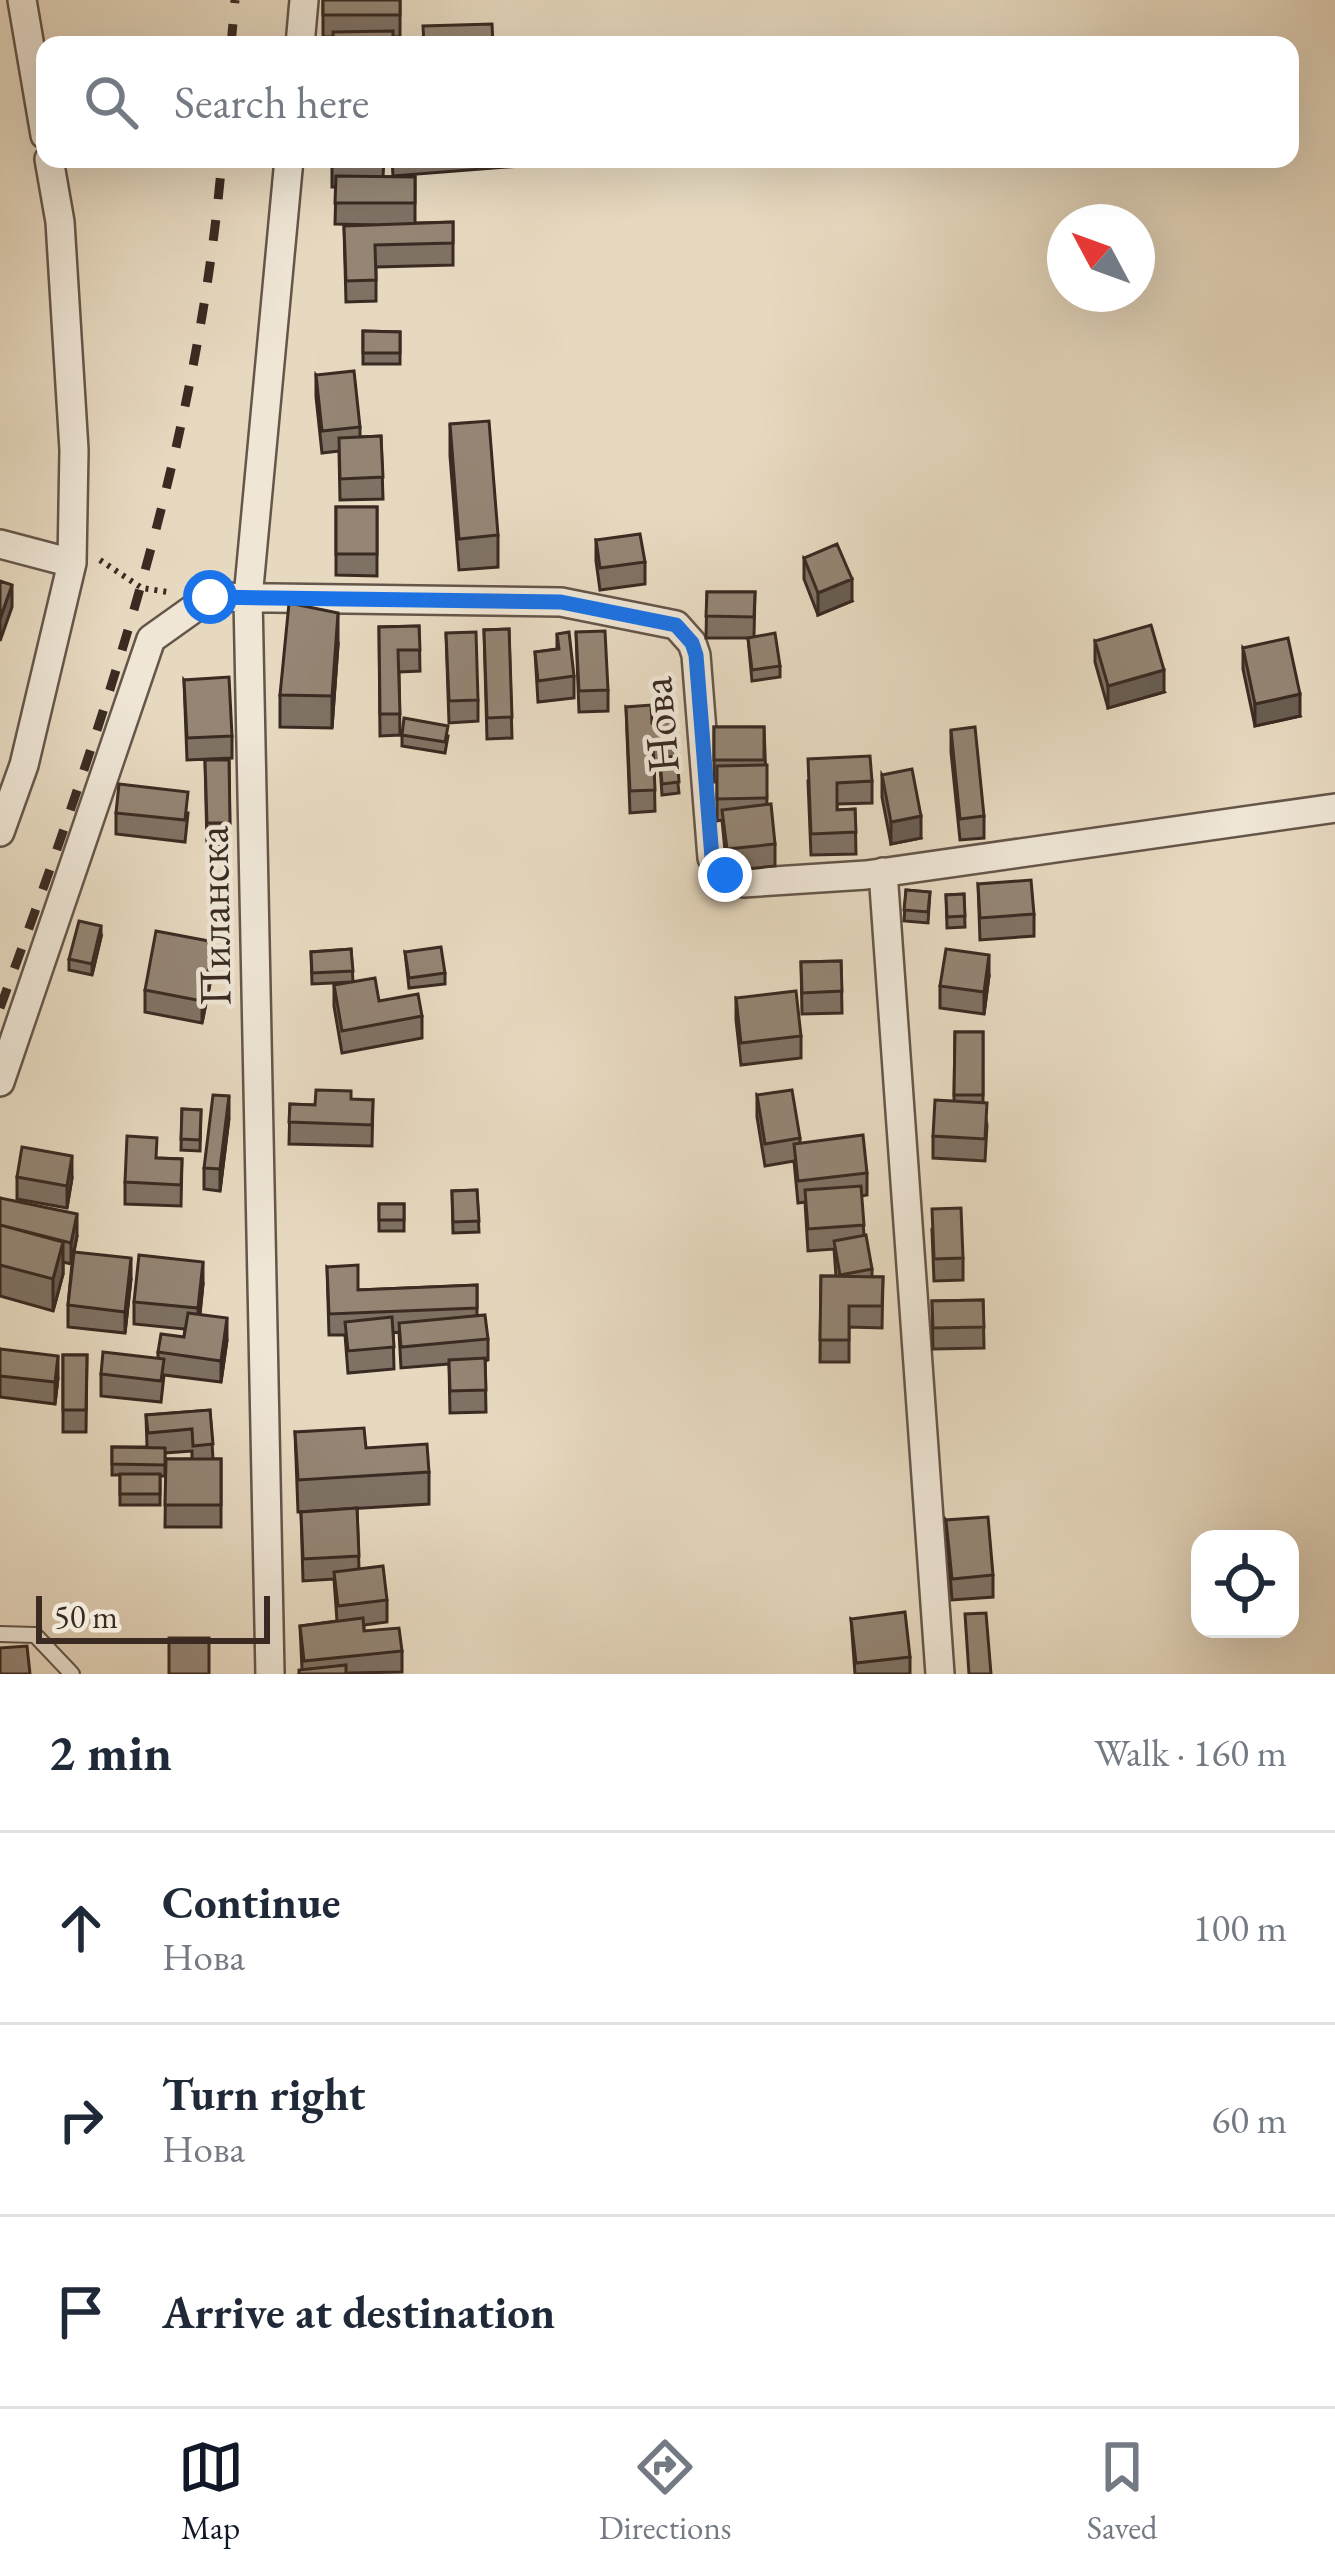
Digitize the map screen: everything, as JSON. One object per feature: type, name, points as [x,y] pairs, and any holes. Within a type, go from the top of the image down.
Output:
[{"type":"street","points":[[22,0],[36,82]]},
{"type":"street","points":[[301,36],[304,0]]},
{"type":"street","points":[[0,832],[24,765],[72,563],[72,427],[60,222],[51,168]]},
{"type":"street","name":"Пиланска","points":[[270,1674],[248,598],[288,168]]},
{"type":"street","points":[[0,544],[72,563]]},
{"type":"street","points":[[0,1082],[151,639],[210,597],[248,598]]},
{"type":"street","name":"Нова","points":[[248,598],[561,602],[676,625],[696,655],[712,858],[725,875],[743,883],[883,872],[1335,808]]},
{"type":"street","points":[[883,872],[940,1674]]},
{"type":"lane","points":[[0,1634],[35,1635],[72,1674]]},
{"type":"path","points":[[72,563],[100,560],[142,589],[210,597]]},
{"type":"building","points":[[323,0],[400,0],[400,15],[323,15]]},
{"type":"building","points":[[492,24],[493,36],[424,36],[423,26]]},
{"type":"building","points":[[393,31],[393,36],[333,36],[333,32]]},
{"type":"building","points":[[336,176],[415,177],[415,203],[335,203]]},
{"type":"building","points":[[453,222],[453,243],[375,245],[376,280],[346,281],[344,226]]},
{"type":"building","points":[[363,331],[400,332],[400,353],[363,353]]},
{"type":"building","points":[[354,371],[360,427],[322,431],[316,375]]},
{"type":"building","points":[[489,421],[498,535],[459,539],[450,424]]},
{"type":"building","points":[[381,436],[383,477],[340,479],[339,438]]},
{"type":"building","points":[[336,507],[377,507],[377,554],[336,554]]},
{"type":"building","points":[[640,534],[645,562],[600,568],[596,540]]},
{"type":"building","points":[[837,544],[852,579],[818,593],[804,558]]},
{"type":"building","points":[[0,581],[12,585],[0,619]]},
{"type":"building","points":[[707,592],[755,592],[754,617],[706,616]]},
{"type":"building","points":[[289,603],[338,613],[332,696],[280,695]]},
{"type":"building","points":[[1151,625],[1164,670],[1108,686],[1095,641]]},
{"type":"building","points":[[419,626],[420,650],[398,650],[400,714],[380,714],[379,627]]},
{"type":"building","points":[[509,629],[512,717],[487,718],[484,630]]},
{"type":"building","points":[[605,631],[608,690],[579,691],[576,632]]},
{"type":"building","points":[[476,632],[478,700],[449,701],[446,633]]},
{"type":"building","points":[[569,632],[574,676],[538,681],[535,652],[559,649],[557,634]]},
{"type":"building","points":[[775,633],[780,666],[752,670],[748,638]]},
{"type":"building","points":[[1288,638],[1300,694],[1255,704],[1243,648]]},
{"type":"building","points":[[229,677],[232,736],[187,738],[184,680]]},
{"type":"building","points":[[651,705],[652,723],[674,722],[675,743],[653,744],[655,790],[630,791],[626,707]]},
{"type":"building","points":[[404,718],[448,726],[445,742],[402,735]]},
{"type":"building","points":[[714,727],[764,727],[764,760],[714,760]]},
{"type":"building","points":[[975,727],[984,816],[960,819],[951,730]]},
{"type":"building","points":[[677,756],[679,782],[662,784],[660,758]]},
{"type":"building","points":[[870,756],[872,781],[837,783],[837,810],[855,809],[856,832],[811,834],[808,759]]},
{"type":"building","points":[[205,760],[229,760],[230,823],[207,823]]},
{"type":"building","points":[[767,765],[767,798],[717,799],[717,766]]},
{"type":"building","points":[[912,769],[921,816],[891,822],[882,775]]},
{"type":"building","points":[[119,784],[188,792],[185,820],[116,813]]},
{"type":"building","points":[[771,804],[775,844],[727,849],[722,810]]},
{"type":"building","points":[[1031,880],[1034,914],[980,918],[978,884]]},
{"type":"building","points":[[906,890],[930,892],[928,912],[904,910]]},
{"type":"building","points":[[964,894],[965,916],[947,917],[946,895]]},
{"type":"building","points":[[79,921],[101,926],[92,964],[69,959]]},
{"type":"building","points":[[156,931],[214,942],[202,1001],[145,990]]},
{"type":"building","points":[[441,947],[445,973],[409,978],[405,952]]},
{"type":"building","points":[[351,949],[353,971],[312,973],[311,952]]},
{"type":"building","points":[[946,949],[989,955],[984,992],[940,986]]},
{"type":"building","points":[[841,961],[842,991],[802,993],[801,962]]},
{"type":"building","points":[[375,978],[379,1001],[418,994],[422,1016],[342,1031],[334,985]]},
{"type":"building","points":[[796,991],[801,1036],[741,1043],[736,998]]},
{"type":"building","points":[[955,1032],[983,1032],[983,1095],[954,1095]]},
{"type":"building","points":[[316,1090],[351,1091],[351,1099],[373,1100],[372,1125],[289,1122],[290,1104],[315,1105]]},
{"type":"building","points":[[792,1090],[800,1138],[765,1144],[757,1095]]},
{"type":"building","points":[[213,1095],[229,1096],[220,1169],[204,1168]]},
{"type":"building","points":[[935,1100],[987,1103],[985,1139],[933,1136]]},
{"type":"building","points":[[182,1109],[201,1110],[200,1140],[181,1139]]},
{"type":"building","points":[[863,1135],[867,1173],[798,1181],[794,1144]]},
{"type":"building","points":[[127,1136],[157,1138],[156,1158],[182,1159],[181,1185],[125,1182]]},
{"type":"building","points":[[22,1147],[72,1156],[67,1186],[17,1177]]},
{"type":"building","points":[[861,1186],[864,1225],[808,1229],[805,1190]]},
{"type":"building","points":[[477,1190],[479,1221],[453,1222],[452,1191]]},
{"type":"building","points":[[0,1198],[77,1214],[71,1243],[0,1225]]},
{"type":"building","points":[[379,1204],[404,1204],[404,1220],[379,1220]]},
{"type":"building","points":[[961,1208],[963,1258],[934,1259],[932,1209]]},
{"type":"building","points":[[0,1225],[63,1242],[53,1279],[0,1265]]},
{"type":"building","points":[[866,1235],[872,1269],[840,1275],[834,1241]]},
{"type":"building","points":[[74,1252],[131,1258],[125,1312],[68,1305]]},
{"type":"building","points":[[139,1255],[203,1262],[198,1308],[134,1302]]},
{"type":"building","points":[[358,1265],[358,1290],[477,1285],[477,1308],[329,1314],[327,1267]]},
{"type":"building","points":[[821,1276],[883,1277],[882,1306],[849,1306],[849,1340],[820,1340]]},
{"type":"building","points":[[983,1300],[984,1327],[933,1328],[932,1301]]},
{"type":"building","points":[[188,1313],[227,1318],[221,1361],[158,1352],[161,1334],[184,1337]]},
{"type":"building","points":[[485,1315],[488,1339],[401,1347],[399,1323]]},
{"type":"building","points":[[392,1317],[394,1347],[348,1351],[345,1322]]},
{"type":"building","points":[[0,1349],[58,1356],[55,1382],[0,1376]]},
{"type":"building","points":[[103,1352],[164,1359],[161,1381],[101,1374]]},
{"type":"building","points":[[63,1355],[87,1355],[86,1410],[63,1410]]},
{"type":"building","points":[[485,1358],[486,1390],[450,1391],[449,1360]]},
{"type":"building","points":[[210,1410],[213,1444],[193,1446],[192,1429],[148,1433],[146,1415]]},
{"type":"building","points":[[364,1428],[366,1448],[427,1444],[429,1472],[298,1480],[295,1432]]},
{"type":"building","points":[[112,1447],[165,1448],[165,1465],[112,1464]]},
{"type":"building","points":[[166,1459],[221,1459],[221,1505],[165,1505]]},
{"type":"building","points":[[120,1474],[160,1474],[160,1494],[120,1494]]},
{"type":"building","points":[[357,1508],[359,1556],[303,1559],[301,1512]]},
{"type":"building","points":[[988,1517],[993,1575],[952,1579],[946,1520]]},
{"type":"building","points":[[383,1566],[387,1600],[338,1606],[334,1572]]},
{"type":"building","points":[[905,1612],[910,1657],[856,1663],[851,1619]]},
{"type":"building","points":[[986,1613],[991,1674],[969,1674],[965,1614]]},
{"type":"building","points":[[363,1618],[364,1631],[399,1628],[402,1651],[304,1661],[300,1626]]},
{"type":"building","points":[[169,1638],[209,1638],[209,1674],[169,1674]]},
{"type":"building","points":[[27,1646],[30,1674],[0,1674],[0,1648]]},
{"type":"building","points":[[346,1665],[346,1674],[299,1674],[299,1670]]},
{"type":"railway","points":[[232,36],[235,0]]},
{"type":"railway","points":[[0,1008],[74,800],[140,590],[191,377],[221,168]]},
{"type":"route","points":[[210,597],[561,602],[676,625],[696,655],[712,858],[725,875]]}]
